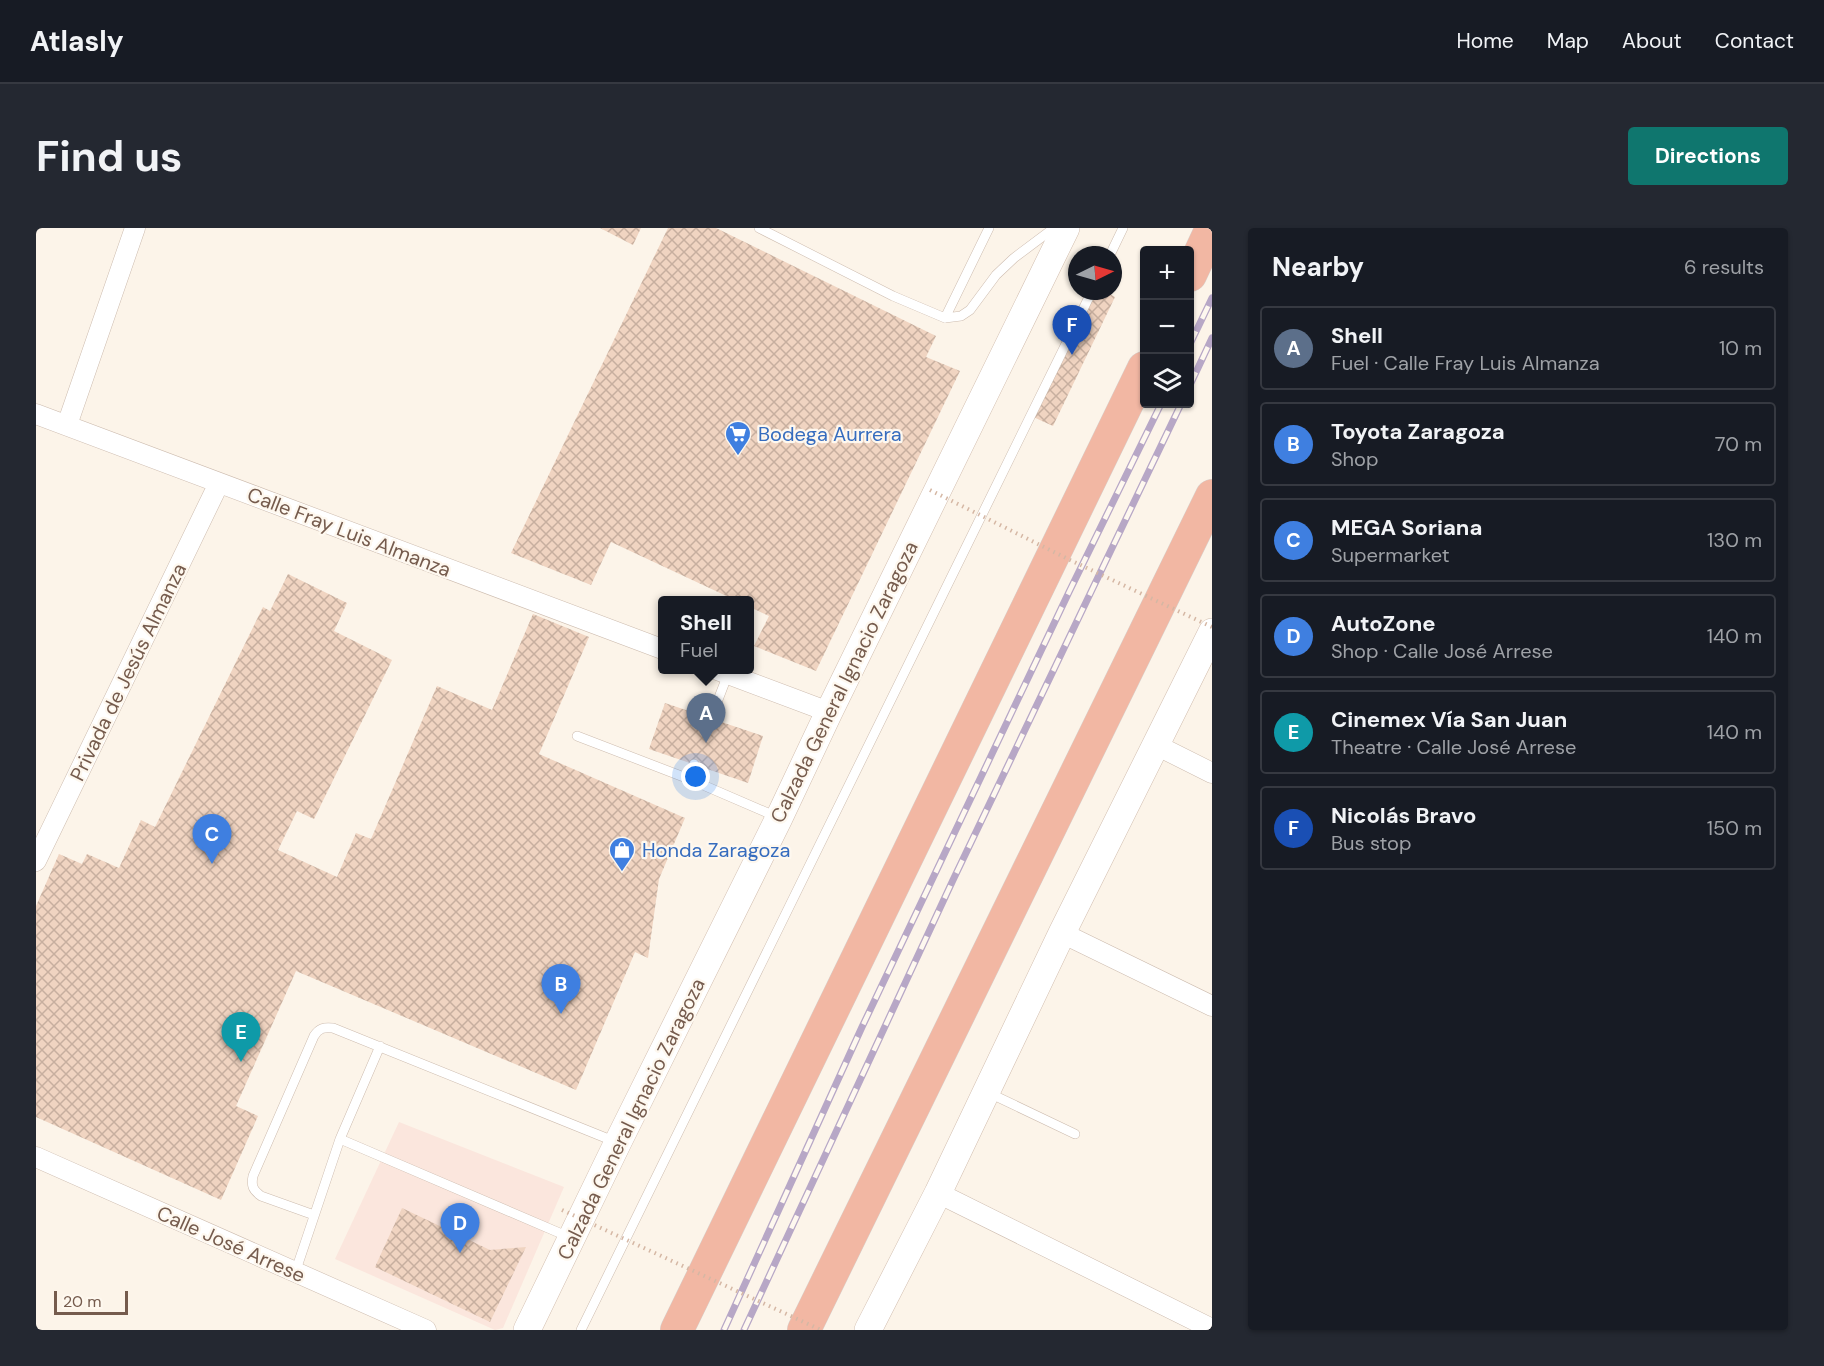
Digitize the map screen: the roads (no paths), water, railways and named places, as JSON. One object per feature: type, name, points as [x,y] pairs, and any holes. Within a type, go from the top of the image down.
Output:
[{"type":"highway","points":[[1194,266],[1212,228]]},
{"type":"highway","points":[[677,1330],[1140,376]]},
{"type":"highway","points":[[804,1330],[1212,496]]},
{"type":"main road","name":"Calzada General Ignacio Zaragoza","points":[[527,1330],[1066,228]]},
{"type":"main road","points":[[868,1330],[938,1193],[1062,933],[1212,632]]},
{"type":"street","points":[[67,425],[135,228]]},
{"type":"street","name":"Calle Fray Luis Almanza","points":[[36,414],[658,647]]},
{"type":"street","name":"Privada de Jesús Almanza","points":[[36,861],[219,483]]},
{"type":"street","points":[[727,674],[829,712]]},
{"type":"street","points":[[1156,745],[1212,772]]},
{"type":"street","points":[[1062,933],[1212,1006]]},
{"type":"street","name":"Calle José Arrese","points":[[36,1157],[426,1330]]},
{"type":"street","points":[[938,1193],[1212,1329]]},
{"type":"lane","points":[[759,228],[893,296],[945,318],[961,315],[970,310],[996,275],[1014,258],[1054,228]]},
{"type":"lane","points":[[945,318],[989,228]]},
{"type":"lane","points":[[1114,246],[1123,228]]},
{"type":"lane","points":[[581,1330],[1088,300]]},
{"type":"lane","points":[[711,718],[722,674]]},
{"type":"lane","points":[[577,736],[689,779],[779,818]]},
{"type":"lane","points":[[689,779],[694,764]]},
{"type":"lane","points":[[314,1215],[261,1196],[254,1191],[251,1184],[314,1036],[318,1030],[325,1027],[380,1046],[618,1143]]},
{"type":"lane","points":[[295,1273],[340,1139],[380,1046]]},
{"type":"lane","points":[[986,1092],[1075,1134]]},
{"type":"lane","points":[[340,1139],[573,1238]]},
{"type":"railway","points":[[1194,336],[1212,298]]},
{"type":"railway","points":[[1194,376],[1212,338]]},
{"type":"railway","points":[[724,1330],[862,1027],[1159,408]]},
{"type":"railway","points":[[744,1330],[953,880],[1179,408]]},
{"type":"place","name":"Nicolás Bravo","points":[[1072,355]]},
{"type":"place","name":"Bodega Aurrera","points":[[738,457]]},
{"type":"place","name":"Shell","points":[[706,743]]},
{"type":"place","name":"MEGA Soriana","points":[[212,864]]},
{"type":"place","name":"Honda Zaragoza","points":[[622,873]]},
{"type":"place","name":"Toyota Zaragoza","points":[[561,1014]]},
{"type":"place","name":"Cinemex Vía San Juan","points":[[241,1062]]},
{"type":"place","name":"AutoZone","points":[[460,1253]]}]
